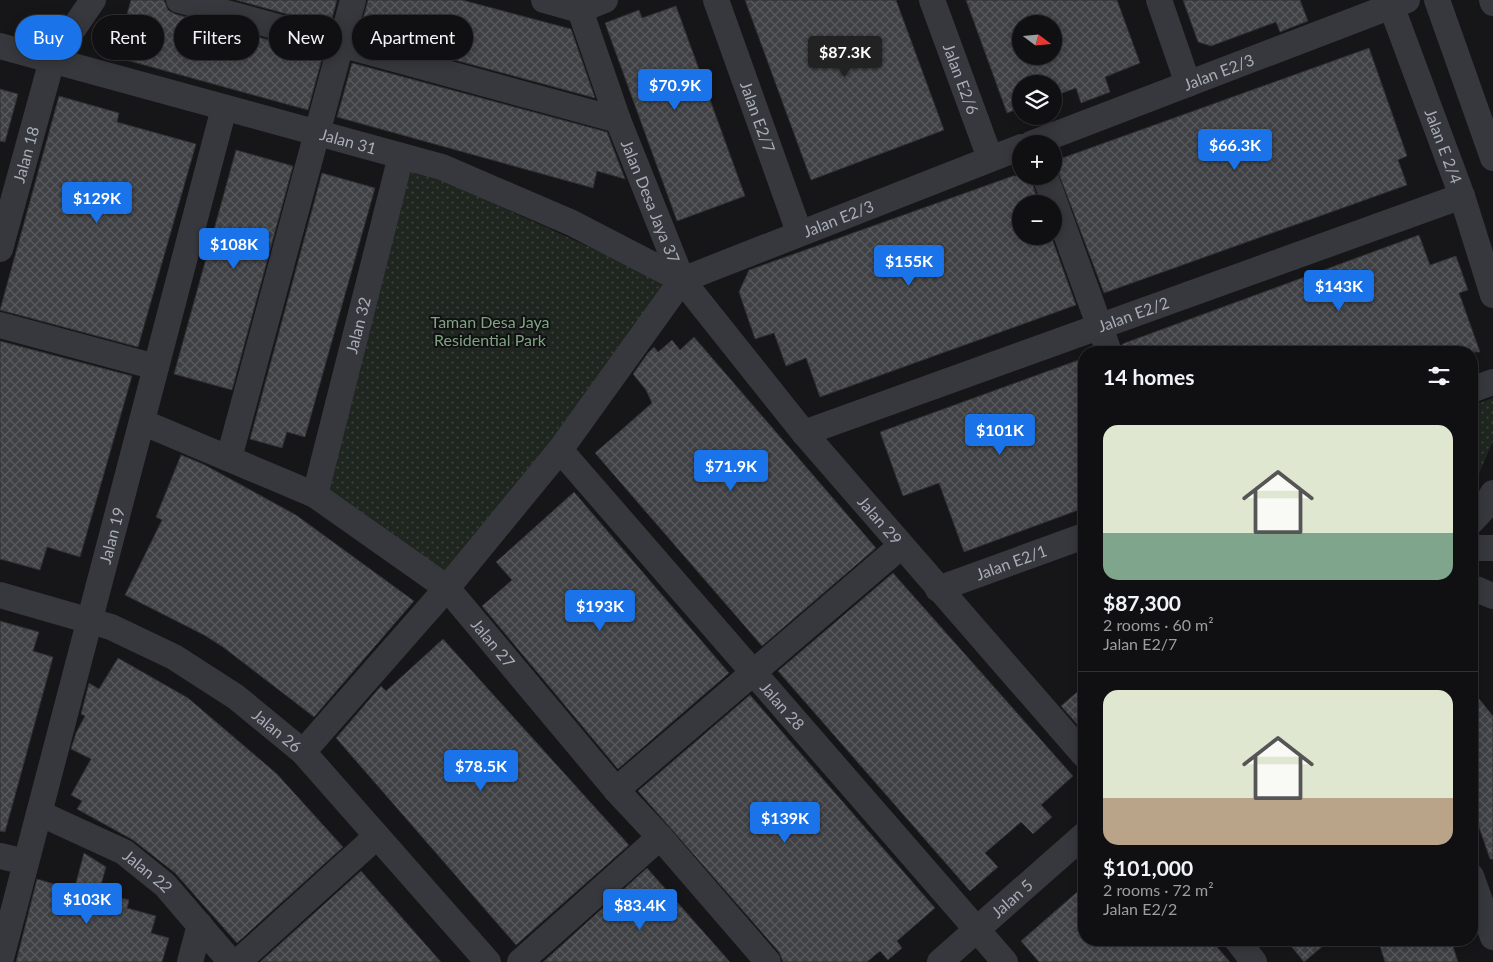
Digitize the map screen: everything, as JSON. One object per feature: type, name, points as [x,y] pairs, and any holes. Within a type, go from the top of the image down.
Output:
[{"type":"street","name":"Jalan 18","points":[[82,16],[93,0]]},
{"type":"street","points":[[179,0],[269,24]]},
{"type":"street","points":[[354,0],[342,44],[618,120]]},
{"type":"street","points":[[544,0],[580,10],[605,0]]},
{"type":"street","name":"Jalan E2/7","points":[[716,0],[799,232]]},
{"type":"street","name":"Jalan E2/6","points":[[932,0],[990,158]]},
{"type":"street","points":[[1159,0],[1188,84]]},
{"type":"street","points":[[1438,0],[1493,158]]},
{"type":"street","name":"Jalan E2/3","points":[[1054,135],[1396,2]]},
{"type":"street","name":"Jalan E 2/4","points":[[1396,2],[1462,196],[1493,295]]},
{"type":"street","name":"Jalan Desa Jaya 37","points":[[580,10],[618,120],[682,280]]},
{"type":"street","name":"Jalan 31","points":[[0,46],[15,50]]},
{"type":"street","name":"Jalan 18","points":[[0,250],[52,60]]},
{"type":"street","name":"Jalan 31","points":[[52,60],[442,167],[481,182],[572,223],[682,280]]},
{"type":"street","points":[[229,458],[338,60]]},
{"type":"street","name":"Jalan 19","points":[[0,962],[224,108]]},
{"type":"street","name":"Jalan E2/3","points":[[682,280],[799,232],[1012,150]]},
{"type":"street","name":"Jalan 32","points":[[315,495],[401,156]]},
{"type":"street","points":[[1049,185],[1106,346]]},
{"type":"street","name":"Jalan E2/2","points":[[804,433],[1462,196]]},
{"type":"street","points":[[303,752],[447,588],[560,450],[682,280]]},
{"type":"street","name":"Jalan 29","points":[[682,280],[804,433],[1078,748]]},
{"type":"street","points":[[0,325],[156,367]]},
{"type":"street","points":[[1478,387],[1493,382]]},
{"type":"street","name":"Jalan 27","points":[[142,422],[315,495],[447,588],[616,790],[660,837],[768,962]]},
{"type":"street","name":"Jalan 28","points":[[560,450],[752,673],[978,928],[1005,962]]},
{"type":"street","points":[[1478,514],[1493,493]]},
{"type":"street","name":"Jalan E2/1","points":[[938,589],[1078,538]]},
{"type":"street","points":[[616,790],[901,546]]},
{"type":"street","points":[[1478,548],[1493,548]]},
{"type":"street","points":[[1478,590],[1493,596]]},
{"type":"street","name":"Jalan 26","points":[[0,595],[90,620],[137,638],[174,657],[236,696],[303,752],[488,962]]},
{"type":"street","name":"Jalan 22","points":[[39,813],[124,852],[165,885],[231,962]]},
{"type":"street","points":[[238,962],[377,836]]},
{"type":"street","points":[[520,962],[660,837]]},
{"type":"street","name":"Jalan 5","points":[[940,962],[1078,840]]},
{"type":"street","points":[[0,856],[26,862]]},
{"type":"street","points":[[1478,895],[1493,937]]},
{"type":"street","points":[[190,962],[200,925]]},
{"type":"street","points":[[1242,946],[1254,962]]},
{"type":"green space","name":"Taman Desa Jaya Residential Park","points":[[411,166],[673,285],[446,577],[329,489]]},
{"type":"green space","points":[[1493,398],[1493,441],[1478,476],[1478,403]]},
{"type":"building","points":[[131,0],[164,0],[168,10],[179,15],[174,15],[174,60],[259,60],[259,37],[269,40],[269,60],[322,60],[308,110],[126,60],[164,60],[164,15],[127,15]]},
{"type":"building","points":[[236,0],[337,0],[333,15],[290,15]]},
{"type":"building","points":[[368,0],[462,0],[571,29],[595,98],[455,60],[473,60],[473,15],[364,15]]},
{"type":"building","points":[[745,0],[896,0],[944,130],[811,180]]},
{"type":"building","points":[[966,0],[1117,0],[1140,63],[1105,77],[1110,92],[1081,103],[1076,88],[1062,93],[1062,75],[1012,75],[1012,111],[1007,113]]},
{"type":"building","points":[[1183,0],[1300,0],[1308,21],[1280,32],[1276,22],[1211,46],[1198,42]]},
{"type":"building","points":[[676,6],[745,196],[677,221],[605,23],[639,10],[642,18]]},
{"type":"building","points":[[1369,48],[1407,156],[1398,160],[1407,185],[1104,293],[1062,182],[1062,158]]},
{"type":"building","points":[[352,63],[607,132],[625,179],[597,171],[593,188],[337,117]]},
{"type":"building","points":[[0,89],[18,94],[5,142],[0,141]]},
{"type":"building","points":[[59,96],[119,113],[117,122],[196,144],[138,347],[0,310]]},
{"type":"building","points":[[236,150],[293,166],[232,390],[174,374]]},
{"type":"building","points":[[322,173],[375,188],[305,437],[287,432],[282,448],[250,439]]},
{"type":"building","points":[[1012,176],[1012,185],[1033,185],[1036,195],[1012,195],[1012,245],[1054,245],[1076,305],[820,397],[806,358],[786,366],[774,333],[755,339],[739,292],[749,270]]},
{"type":"building","points":[[1419,235],[1430,265],[1456,256],[1468,290],[1459,293],[1478,346],[1122,346],[1122,344]]},
{"type":"building","points":[[694,337],[876,548],[762,646],[595,453],[652,403],[646,390],[633,374],[648,353],[654,347],[658,352],[672,340],[680,350]]},
{"type":"building","points":[[0,341],[132,376],[80,557],[47,547],[40,570],[0,559]]},
{"type":"building","points":[[1078,360],[1078,510],[964,552],[939,483],[903,496],[880,432]]},
{"type":"building","points":[[181,455],[203,464],[296,515],[414,601],[314,717],[223,647],[204,635],[125,595],[162,520],[156,517]]},
{"type":"building","points":[[574,492],[729,673],[618,769],[482,606],[512,580],[496,562]]},
{"type":"building","points":[[893,573],[1073,776],[1041,805],[1052,817],[1033,834],[1021,822],[985,853],[998,867],[970,891],[778,671]]},
{"type":"building","points":[[0,621],[39,632],[33,651],[53,657],[5,832],[0,831]]},
{"type":"building","points":[[443,639],[629,845],[516,945],[336,738],[381,686],[386,691]]},
{"type":"building","points":[[118,658],[188,698],[277,774],[343,847],[237,943],[175,873],[133,840],[77,809],[82,801],[71,795],[91,759],[71,749],[76,733],[85,716],[81,714],[89,683],[99,689]]},
{"type":"building","points":[[1078,691],[1078,725],[1061,706]]},
{"type":"building","points":[[750,695],[935,908],[897,941],[902,948],[888,960],[880,951],[867,962],[783,962],[779,952],[638,791]]},
{"type":"building","points":[[1478,698],[1493,716],[1493,859],[1490,859],[1478,824]]},
{"type":"building","points":[[84,853],[106,867],[99,892],[129,900],[127,908],[156,916],[151,933],[169,938],[162,962],[16,962],[37,879],[74,890]]},
{"type":"building","points":[[647,868],[730,962],[543,962]]},
{"type":"building","points":[[361,871],[441,962],[260,962]]},
{"type":"building","points":[[1078,891],[1078,946],[1216,946],[1230,962],[1039,962],[1021,941]]},
{"type":"building","points":[[1291,946],[1323,946],[1304,962]]},
{"type":"building","points":[[1380,946],[1453,946],[1458,962],[1385,962]]}]
